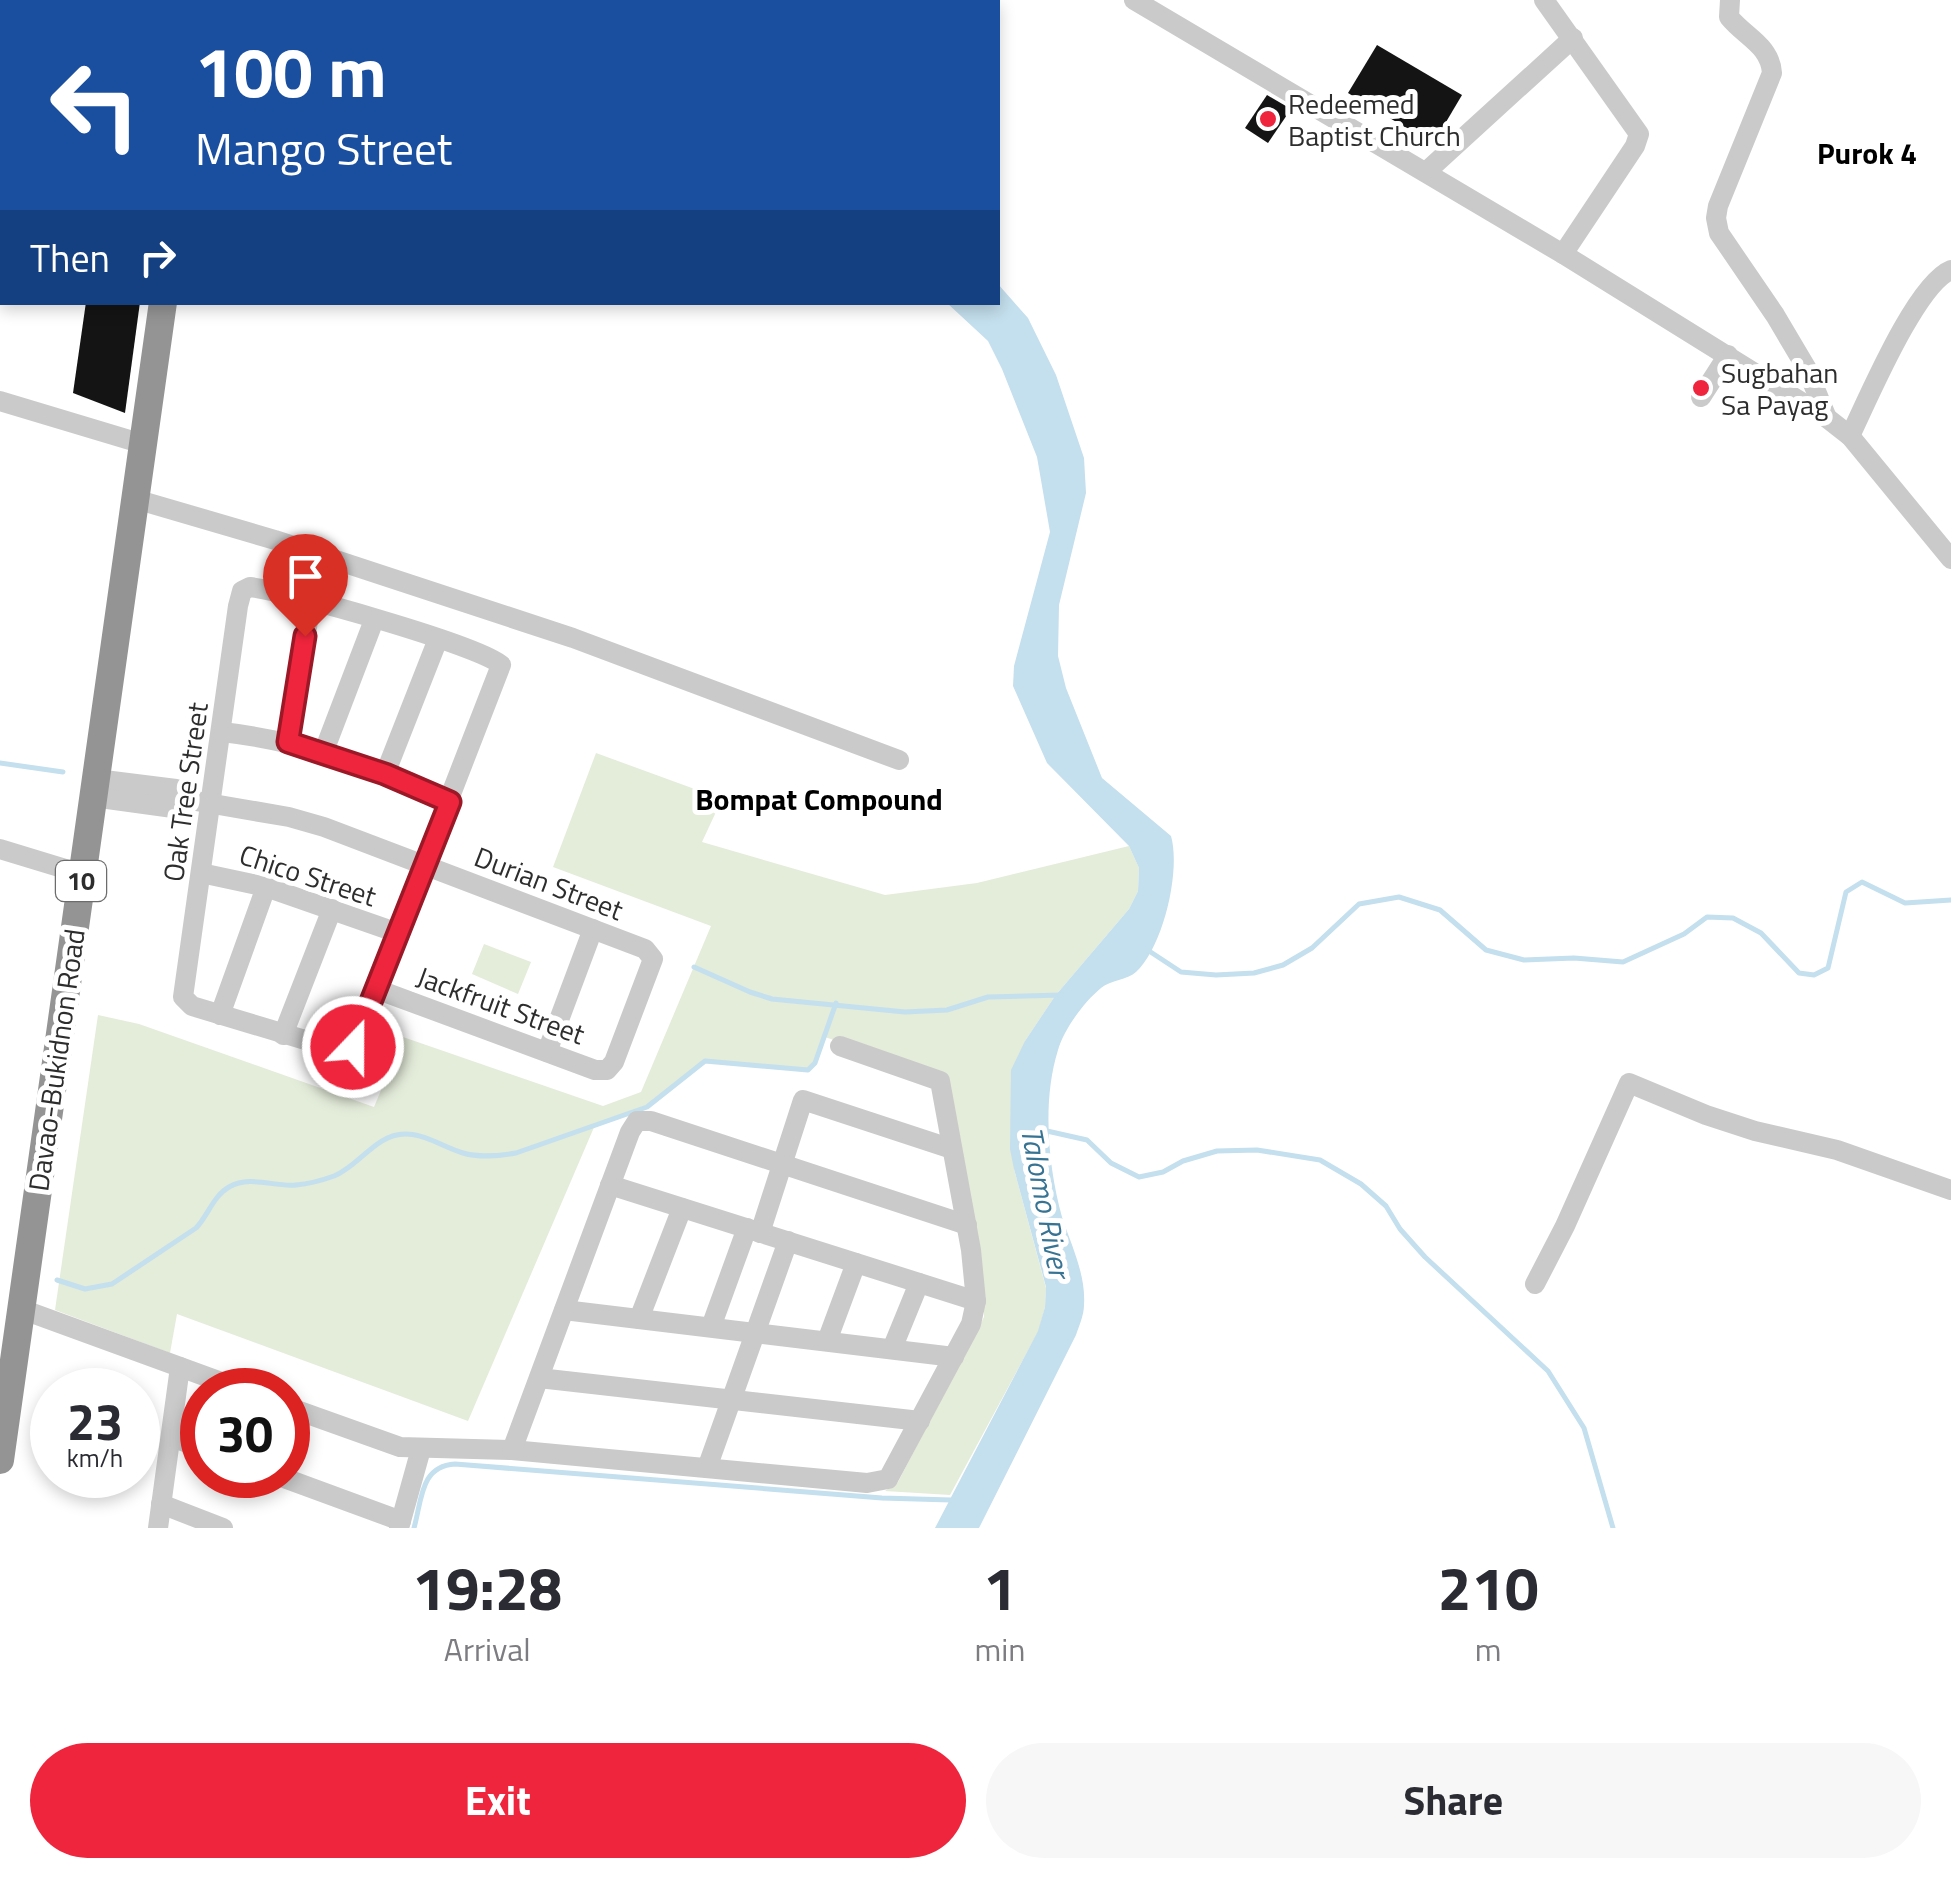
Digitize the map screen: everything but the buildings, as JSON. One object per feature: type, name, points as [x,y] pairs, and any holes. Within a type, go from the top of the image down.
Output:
[{"type":"highway","name":"Davao-Bukidnon Road","points":[[0,1460],[4,1403],[21,1308],[163,305]]},
{"type":"street","points":[[1134,0],[1563,254],[1827,418],[1850,436],[1951,558]]},
{"type":"street","points":[[1544,0],[1636,126],[1639,140],[1563,254]]},
{"type":"street","points":[[1730,0],[1729,17],[1764,48],[1772,73],[1718,206],[1716,226],[1775,314],[1806,369],[1827,418]]},
{"type":"street","points":[[1426,172],[1573,38]]},
{"type":"street","points":[[1850,436],[1930,285],[1951,270]]},
{"type":"street","points":[[1701,397],[1728,355]]},
{"type":"street","points":[[0,401],[143,444]]},
{"type":"street","points":[[135,498],[573,638],[899,760]]},
{"type":"street","name":"Oak Tree Street","points":[[220,1015],[184,1000],[201,873],[201,802],[222,732],[242,591],[257,587],[311,602]]},
{"type":"street","points":[[266,887],[220,1015],[345,1052],[353,1047],[501,665],[492,658],[438,639],[311,602],[288,742]]},
{"type":"street","points":[[324,751],[374,620]]},
{"type":"street","points":[[385,774],[438,639]]},
{"type":"street","points":[[222,732],[324,751],[450,802]]},
{"type":"street","name":"Durian Street","points":[[94,788],[176,789],[201,802],[289,817],[426,864],[645,950],[652,959],[614,1062],[607,1070]]},
{"type":"street","points":[[0,849],[82,874]]},
{"type":"street","name":"Chico Street","points":[[201,873],[266,887],[398,934]]},
{"type":"street","points":[[282,1035],[332,909]]},
{"type":"street","points":[[547,1052],[593,929]]},
{"type":"street","name":"Jackfruit Street","points":[[376,988],[595,1070],[607,1070]]},
{"type":"street","points":[[310,1415],[385,1443],[421,1450],[512,1450],[882,1482],[892,1474],[954,1357],[971,1324],[976,1301],[967,1225],[940,1081],[840,1046]]},
{"type":"street","points":[[1535,1284],[1629,1084],[1755,1132],[1837,1150],[1951,1190]]},
{"type":"street","points":[[711,1328],[782,1164],[803,1100],[952,1149]]},
{"type":"street","points":[[512,1450],[633,1126],[644,1120],[967,1225]]},
{"type":"street","points":[[610,1185],[976,1301]]},
{"type":"street","points":[[639,1319],[682,1208]]},
{"type":"street","points":[[707,1468],[788,1242]]},
{"type":"street","points":[[826,1341],[856,1263]]},
{"type":"street","points":[[892,1349],[918,1283]]},
{"type":"street","points":[[21,1308],[185,1368]]},
{"type":"street","points":[[564,1310],[954,1357]]},
{"type":"street","points":[[158,1528],[180,1366]]},
{"type":"street","points":[[539,1378],[920,1420]]},
{"type":"street","points":[[171,1436],[180,1439]]},
{"type":"street","points":[[310,1488],[400,1524],[421,1450]]},
{"type":"street","points":[[161,1504],[223,1528]]},
{"type":"green space","points":[[596,753],[722,799],[702,842],[885,895],[977,883],[1129,846],[1139,868],[1138,891],[1129,909],[1055,996],[1025,1041],[1014,1169],[1046,1288],[1045,1307],[1039,1330],[950,1495],[885,1491],[898,1482],[984,1317],[984,1293],[947,1079],[825,1037],[815,1063],[808,1070],[705,1061],[647,1107],[595,1125],[468,1421],[177,1314],[170,1353],[55,1310],[98,1015],[139,1024],[374,1107],[403,1037],[603,1106],[641,1092],[711,926],[553,867]]},
{"type":"green space","points":[[484,944],[531,962],[518,994],[472,974]]},
{"type":"water","name":"Talomo River","points":[[1000,286],[1028,318],[1056,375],[1084,458],[1086,493],[1059,605],[1058,656],[1066,688],[1102,778],[1171,836],[1174,868],[1162,927],[1146,960],[1132,975],[1101,988],[1082,1008],[1061,1042],[1053,1070],[1049,1134],[1053,1177],[1084,1293],[1076,1335],[979,1528],[935,1528],[1038,1331],[1045,1307],[1046,1287],[1010,1149],[1011,1070],[1055,996],[1129,909],[1138,891],[1139,868],[1129,846],[1047,763],[1013,686],[1014,666],[1050,532],[1037,457],[988,341],[949,305],[1000,305]]},
{"type":"waterway","points":[[0,763],[63,772]]},
{"type":"waterway","points":[[1146,949],[1181,972],[1254,973],[1283,965],[1312,948],[1359,904],[1399,897],[1440,910],[1486,950],[1524,960],[1574,958],[1623,962],[1684,934],[1707,917],[1733,918],[1761,933],[1799,973],[1814,975],[1828,968],[1846,892],[1862,882],[1905,903],[1951,900]]},
{"type":"waterway","points":[[694,967],[772,999],[905,1012],[947,1010],[988,997],[1062,995]]},
{"type":"waterway","points":[[57,1280],[85,1289],[112,1284],[196,1228],[229,1187],[246,1182],[296,1185],[325,1179],[395,1135],[420,1136],[476,1156],[516,1153],[647,1107],[705,1061],[808,1070],[815,1063],[836,1003]]},
{"type":"waterway","name":"Talomo River","points":[[1047,1131],[1087,1140],[1111,1163],[1139,1177],[1217,1151],[1257,1150],[1320,1160],[1361,1184],[1386,1206],[1425,1257],[1548,1371],[1584,1428],[1613,1528]]},
{"type":"waterway","points":[[414,1528],[429,1478],[444,1466],[455,1464],[882,1498],[951,1500]]},
{"type":"place","name":"Redeemed Baptist Church","points":[[1268,119]]},
{"type":"place","name":"Sugbahan Sa Payag","points":[[1701,388]]},
{"type":"district","name":"Purok 4","points":[[1867,153]]},
{"type":"district","name":"Bompat Compound","points":[[819,799]]},
{"type":"route","points":[[305,636],[288,742],[324,751],[450,802],[353,1047]]}]
